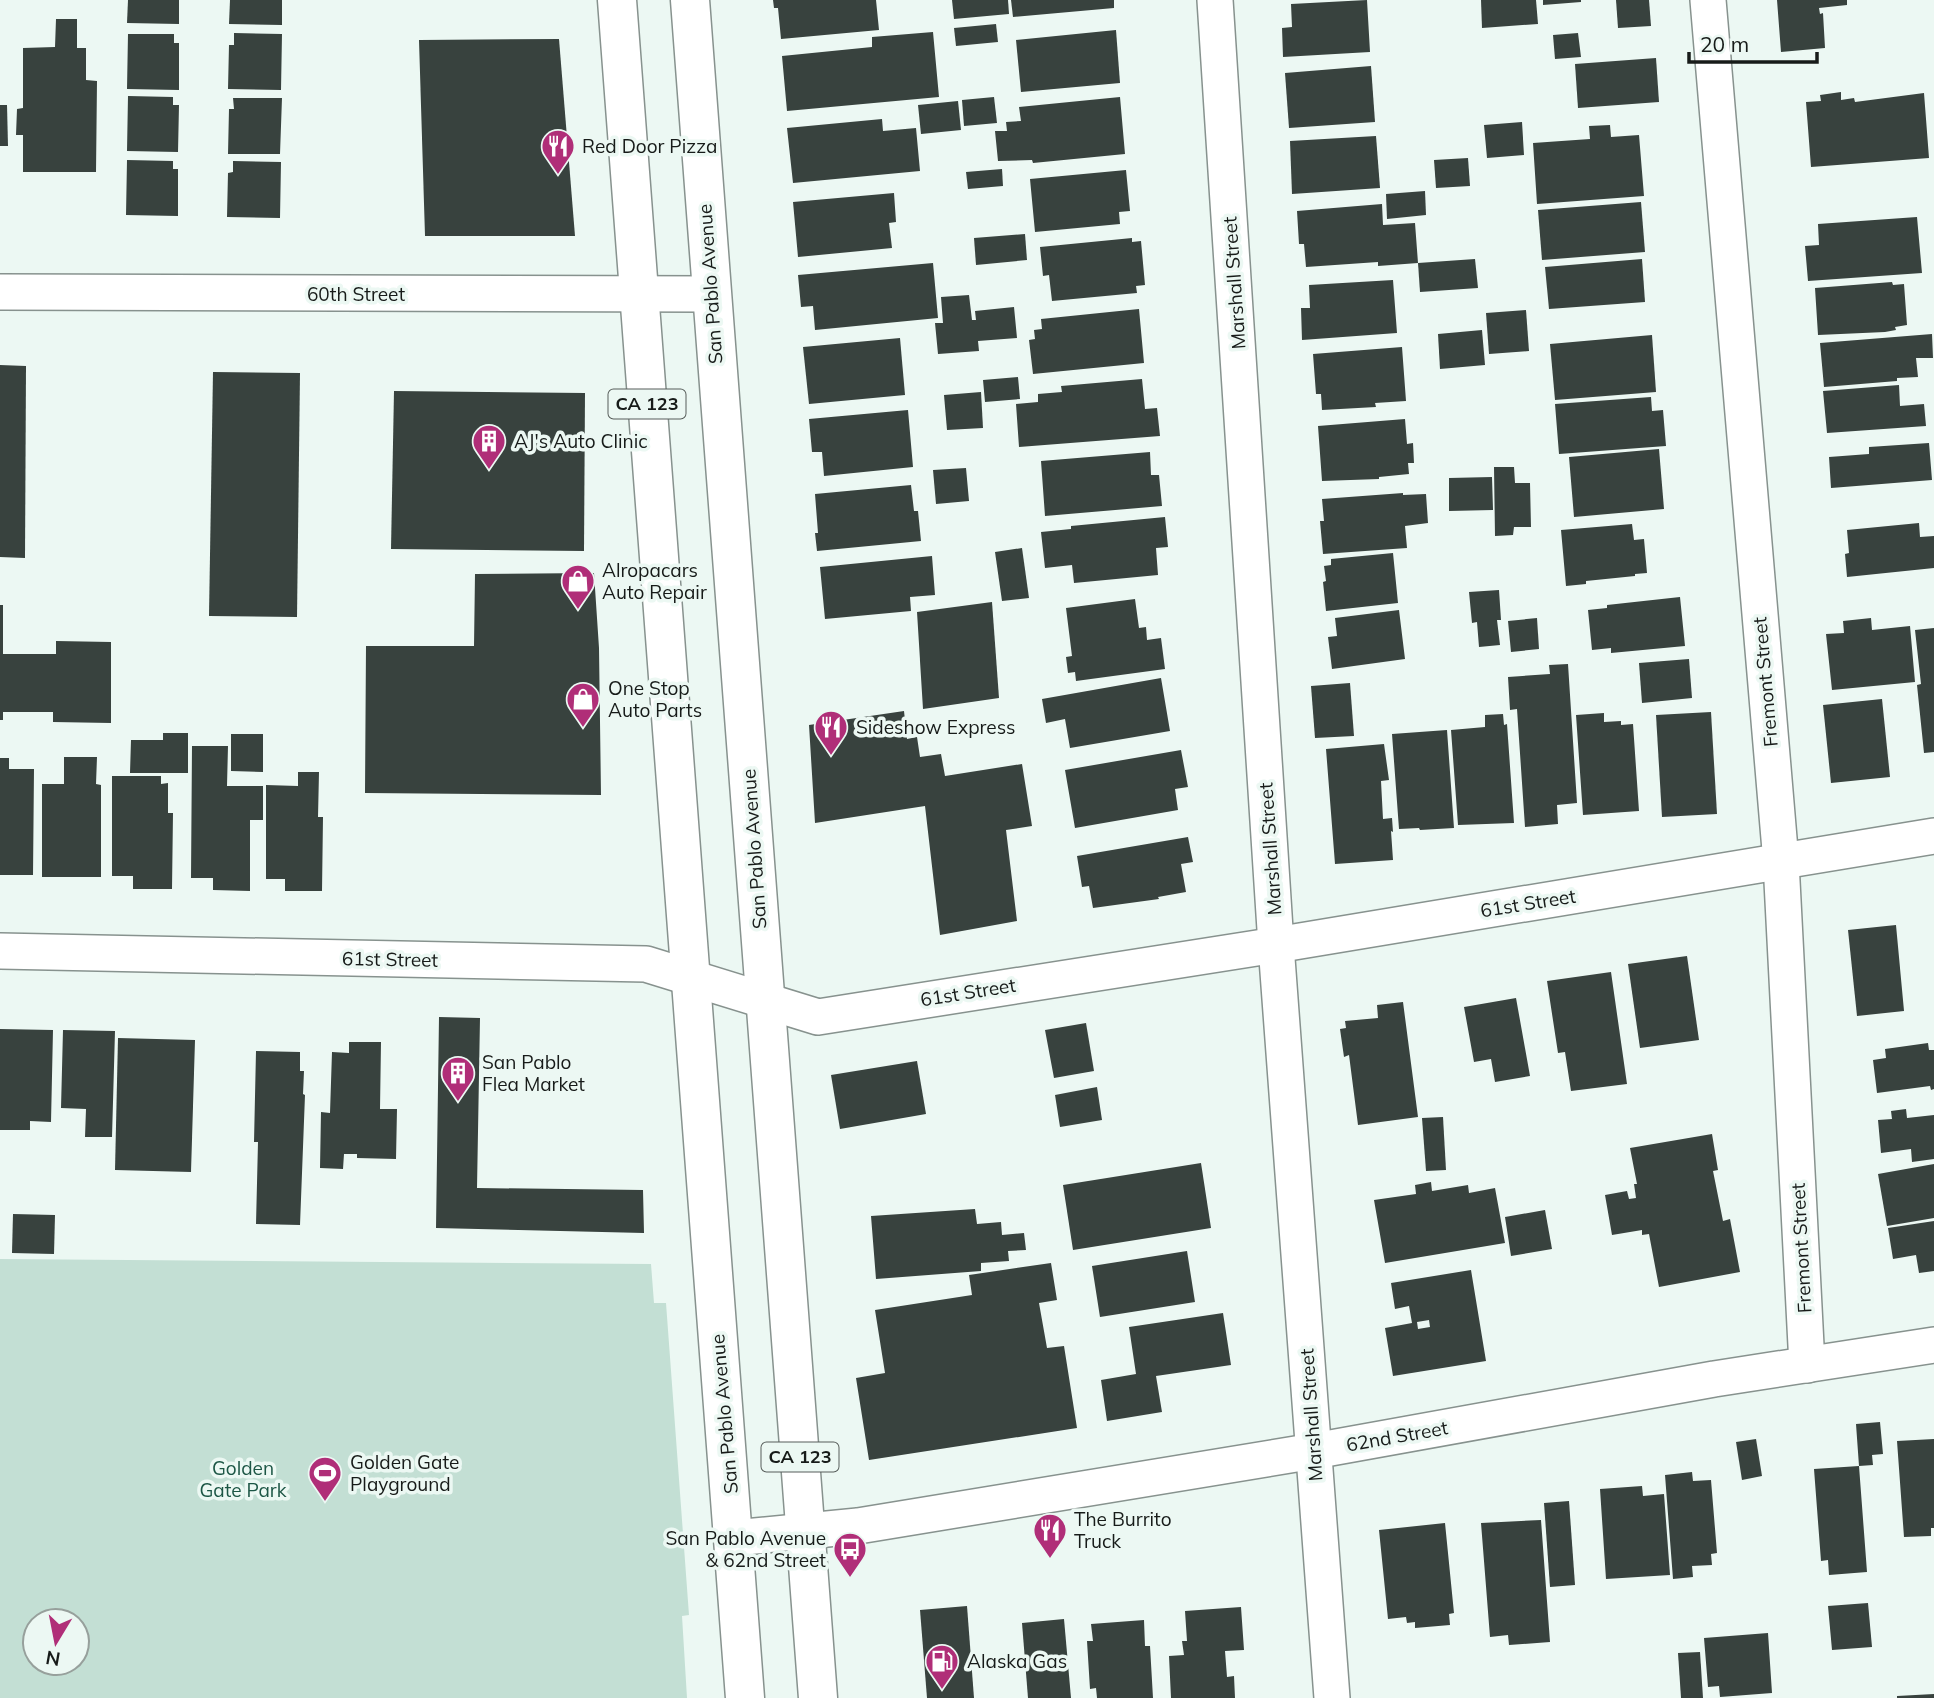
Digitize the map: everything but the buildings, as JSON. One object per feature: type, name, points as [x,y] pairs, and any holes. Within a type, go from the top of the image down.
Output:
[{"type":"main road","name":"San Pablo Avenue","points":[[617,0],[745,1698]]},
{"type":"main road","name":"San Pablo Avenue","points":[[690,0],[818,1698]]},
{"type":"street","name":"Marshall Street","points":[[1215,0],[1276,945],[1332,1698]]},
{"type":"street","name":"Fremont Street","points":[[1707,0],[1781,862],[1807,1365]]},
{"type":"street","name":"60th Street","points":[[0,292],[711,294]]},
{"type":"street","name":"61st Street","points":[[0,951],[646,964],[818,1017],[1276,945],[1934,836]]},
{"type":"street","name":"62nd Street","points":[[734,1538],[858,1525],[1314,1451],[1701,1381],[1934,1345]]},
{"type":"green space","name":"Golden Gate Playground","points":[[0,1259],[651,1264],[654,1303],[666,1303],[689,1615],[682,1616],[687,1698],[0,1698]]},
{"type":"place","name":"Red Door Pizza","points":[[558,176]]},
{"type":"place","name":"AJ's Auto Clinic","points":[[489,471]]},
{"type":"place","name":"Alropacars Auto Repair","points":[[578,611]]},
{"type":"place","name":"One Stop Auto Parts","points":[[583,729]]},
{"type":"place","name":"Sideshow Express","points":[[831,757]]},
{"type":"place","name":"San Pablo Flea Market","points":[[458,1103]]},
{"type":"place","name":"Golden Gate Playground","points":[[325,1503]]},
{"type":"place","name":"The Burrito Truck","points":[[1050,1560]]},
{"type":"place","name":"San Pablo Avenue & 62nd Street","points":[[850,1579]]},
{"type":"place","name":"Alaska Gas","points":[[942,1691]]},
{"type":"park label","name":"Golden Gate Park","points":[[243,1479]]}]
